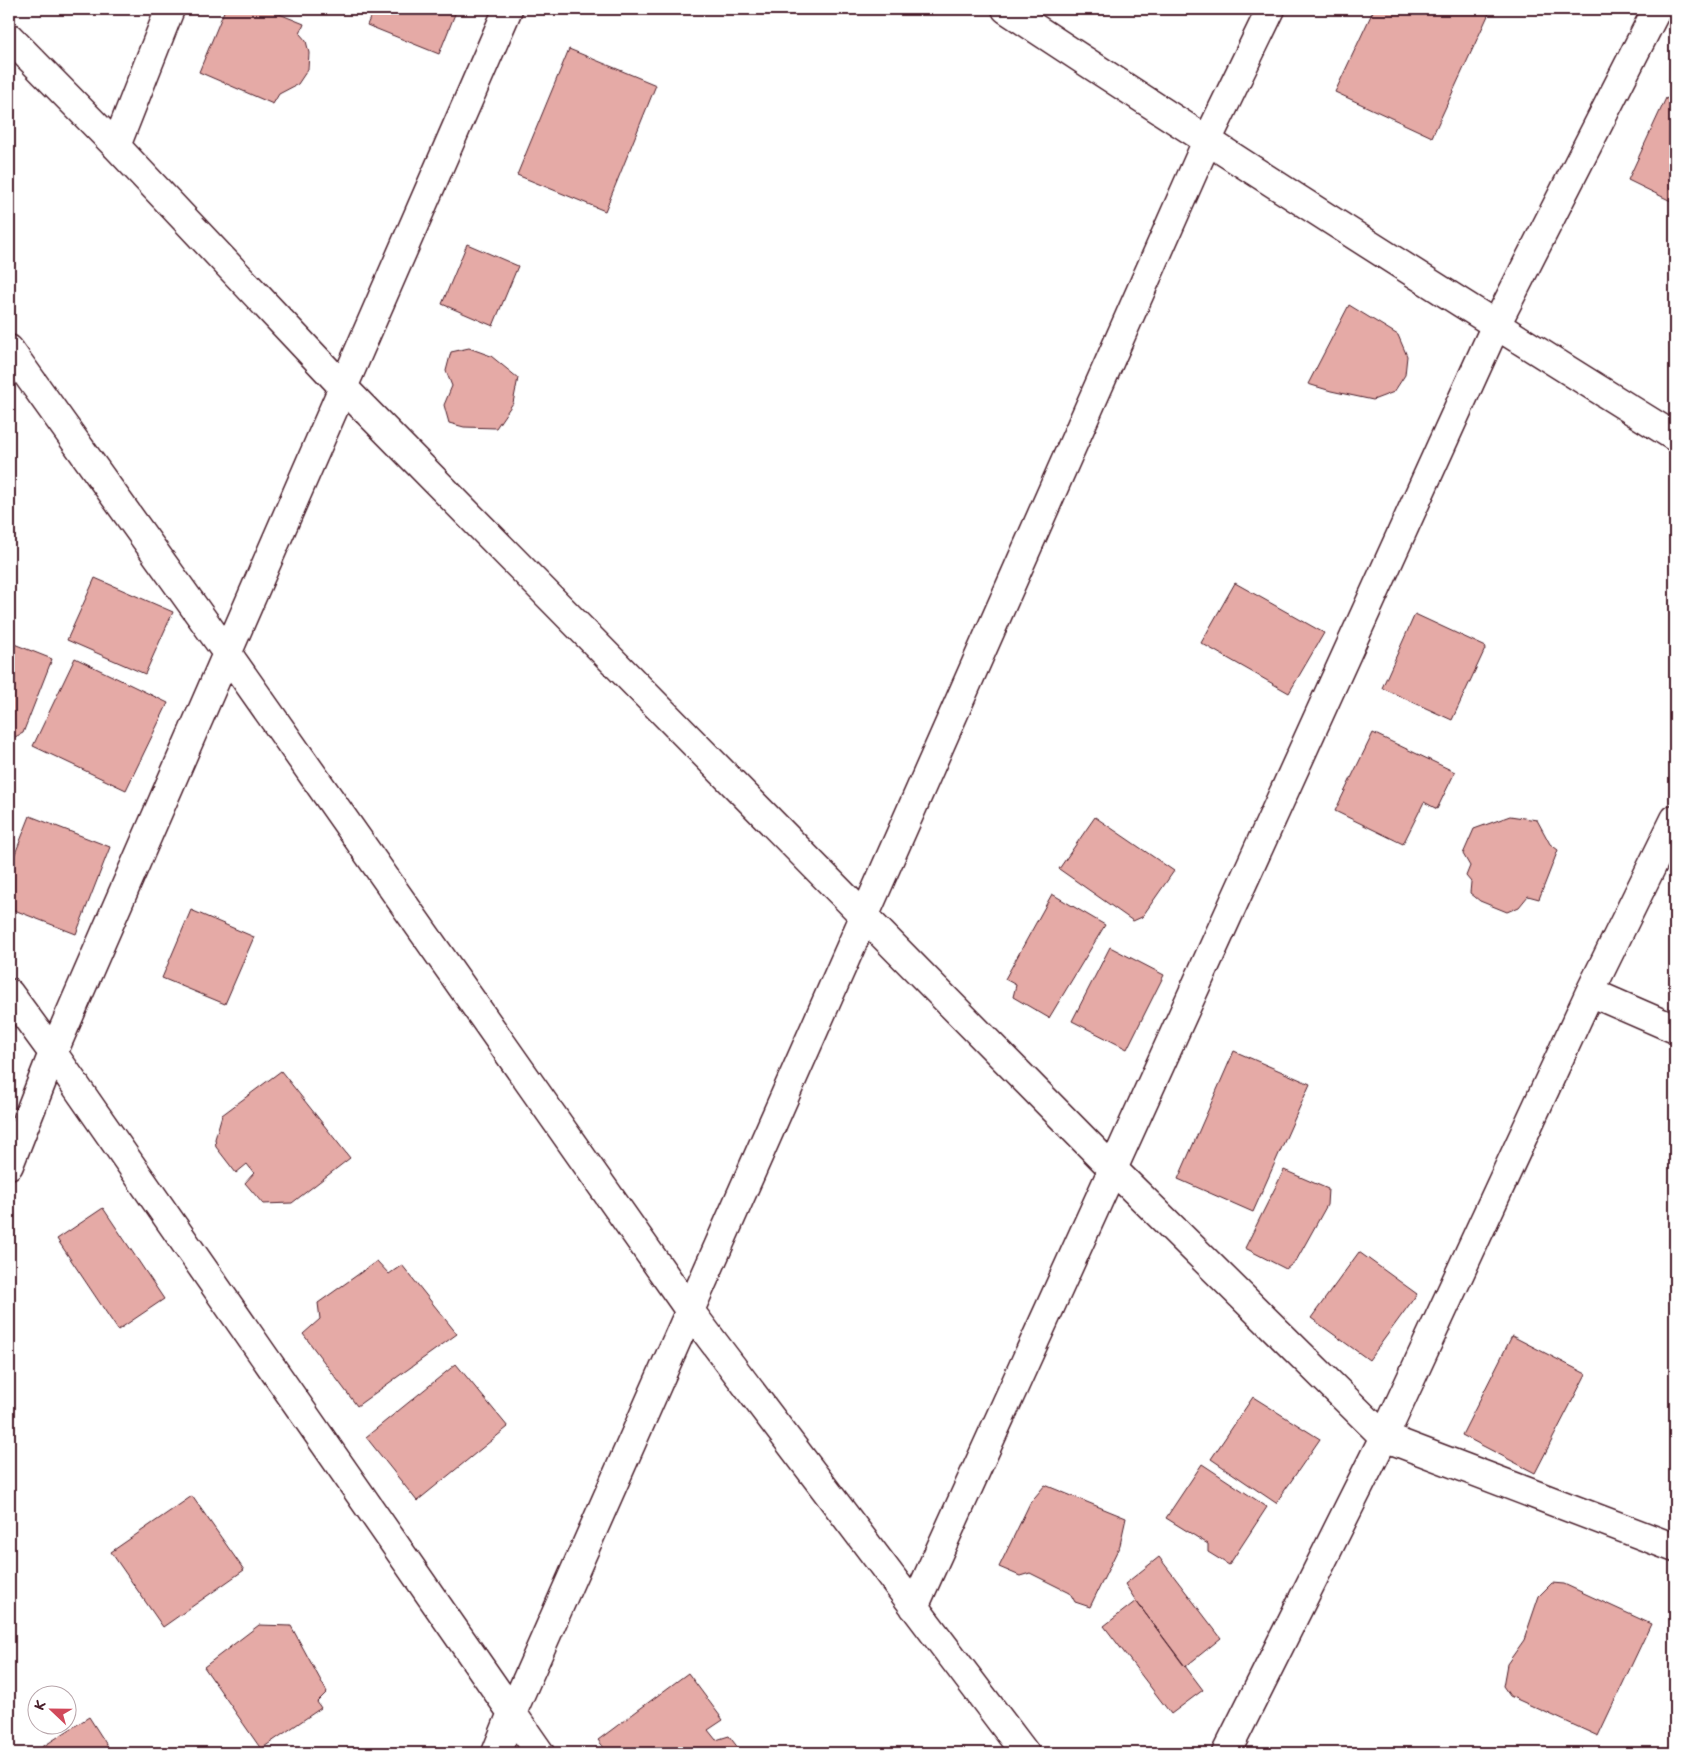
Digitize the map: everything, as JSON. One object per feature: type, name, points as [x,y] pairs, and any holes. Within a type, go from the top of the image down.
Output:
[{"type":"street","points":[[116,146],[170,9]]},
{"type":"street","points":[[9,1166],[53,1053],[508,9]]},
{"type":"street","points":[[1006,9],[1207,141],[1675,437]]},
{"type":"street","points":[[496,1753],[512,1713],[1207,141],[1270,9]]},
{"type":"street","points":[[914,1607],[1496,325],[1657,9]]},
{"type":"street","points":[[9,37],[116,146],[343,387],[1113,1169],[1384,1437],[1675,1548]]},
{"type":"street","points":[[9,349],[227,652],[690,1310],[1025,1753]]},
{"type":"street","points":[[1226,1753],[1384,1437],[1590,992],[1675,819]]},
{"type":"street","points":[[1590,992],[1675,1029]]},
{"type":"street","points":[[9,993],[53,1053],[540,1753]]},
{"type":"building","points":[[225,9],[267,9],[304,24],[300,34],[306,41],[309,53],[308,69],[298,84],[279,94],[273,104],[199,72]]},
{"type":"building","points":[[374,9],[457,9],[439,54],[367,25]]},
{"type":"building","points":[[1374,9],[1491,9],[1432,137],[1335,92]]},
{"type":"building","points":[[569,49],[656,85],[605,211],[517,175]]},
{"type":"building","points":[[1666,98],[1675,103],[1675,203],[1628,180]]},
{"type":"building","points":[[467,244],[518,266],[493,326],[442,304]]},
{"type":"building","points":[[1349,305],[1398,335],[1407,356],[1405,375],[1394,392],[1373,400],[1308,384]]},
{"type":"building","points":[[469,348],[491,356],[518,378],[513,403],[496,428],[464,427],[449,423],[444,405],[452,386],[446,371],[451,352]]},
{"type":"building","points":[[95,578],[173,612],[145,674],[67,640]]},
{"type":"building","points":[[1235,583],[1324,633],[1289,693],[1201,643]]},
{"type":"building","points":[[1415,614],[1486,647],[1452,720],[1382,688]]},
{"type":"building","points":[[9,642],[52,659],[23,733],[9,740]]},
{"type":"building","points":[[75,658],[168,703],[126,790],[33,746]]},
{"type":"building","points":[[1373,733],[1455,772],[1437,809],[1424,802],[1403,844],[1335,811]]},
{"type":"building","points":[[30,816],[110,847],[76,934],[9,908],[9,869]]},
{"type":"building","points":[[1510,816],[1537,820],[1550,844],[1558,850],[1539,899],[1528,896],[1519,907],[1507,912],[1480,901],[1470,893],[1471,882],[1466,876],[1470,866],[1463,854],[1474,829]]},
{"type":"building","points":[[1095,817],[1174,871],[1142,917],[1133,921],[1059,869]]},
{"type":"building","points":[[1052,894],[1105,925],[1049,1018],[1013,997],[1016,985],[1005,979]]},
{"type":"building","points":[[191,910],[254,937],[225,1004],[162,978]]},
{"type":"building","points":[[1110,947],[1164,975],[1127,1049],[1072,1021]]},
{"type":"building","points":[[1234,1051],[1310,1084],[1253,1212],[1178,1179]]},
{"type":"building","points":[[281,1071],[350,1158],[292,1203],[263,1204],[245,1183],[254,1173],[247,1164],[236,1173],[216,1147],[215,1139],[222,1115]]},
{"type":"building","points":[[1284,1170],[1328,1189],[1327,1205],[1296,1261],[1286,1269],[1245,1248]]},
{"type":"building","points":[[103,1208],[164,1299],[118,1330],[57,1239]]},
{"type":"building","points":[[1359,1252],[1417,1294],[1369,1360],[1311,1318]]},
{"type":"building","points":[[377,1261],[389,1274],[402,1265],[457,1334],[357,1406],[303,1334],[320,1319],[318,1303]]},
{"type":"building","points":[[1512,1336],[1586,1374],[1535,1473],[1462,1435]]},
{"type":"building","points":[[456,1364],[508,1427],[417,1501],[366,1437]]},
{"type":"building","points":[[1253,1397],[1320,1439],[1276,1503],[1211,1459]]},
{"type":"building","points":[[1202,1464],[1267,1507],[1229,1565],[1208,1552],[1208,1544],[1166,1518]]},
{"type":"building","points":[[1045,1485],[1126,1518],[1120,1545],[1090,1607],[1075,1602],[1070,1593],[1030,1573],[1020,1576],[999,1567],[1030,1503]]},
{"type":"building","points":[[192,1496],[244,1570],[163,1627],[111,1552]]},
{"type":"building","points":[[1159,1557],[1221,1638],[1185,1667],[1125,1584]]},
{"type":"building","points":[[1552,1583],[1564,1584],[1651,1624],[1598,1736],[1510,1696],[1503,1686],[1507,1664],[1524,1640],[1539,1596]]},
{"type":"building","points":[[1136,1601],[1203,1690],[1171,1714],[1104,1626]]},
{"type":"building","points":[[259,1625],[291,1626],[327,1692],[317,1702],[321,1708],[261,1749],[204,1667]]},
{"type":"building","points":[[688,1673],[723,1720],[708,1730],[716,1740],[729,1736],[742,1753],[608,1753],[598,1740]]},
{"type":"building","points":[[89,1717],[112,1753],[33,1753],[63,1734],[78,1734],[78,1724]]}]
